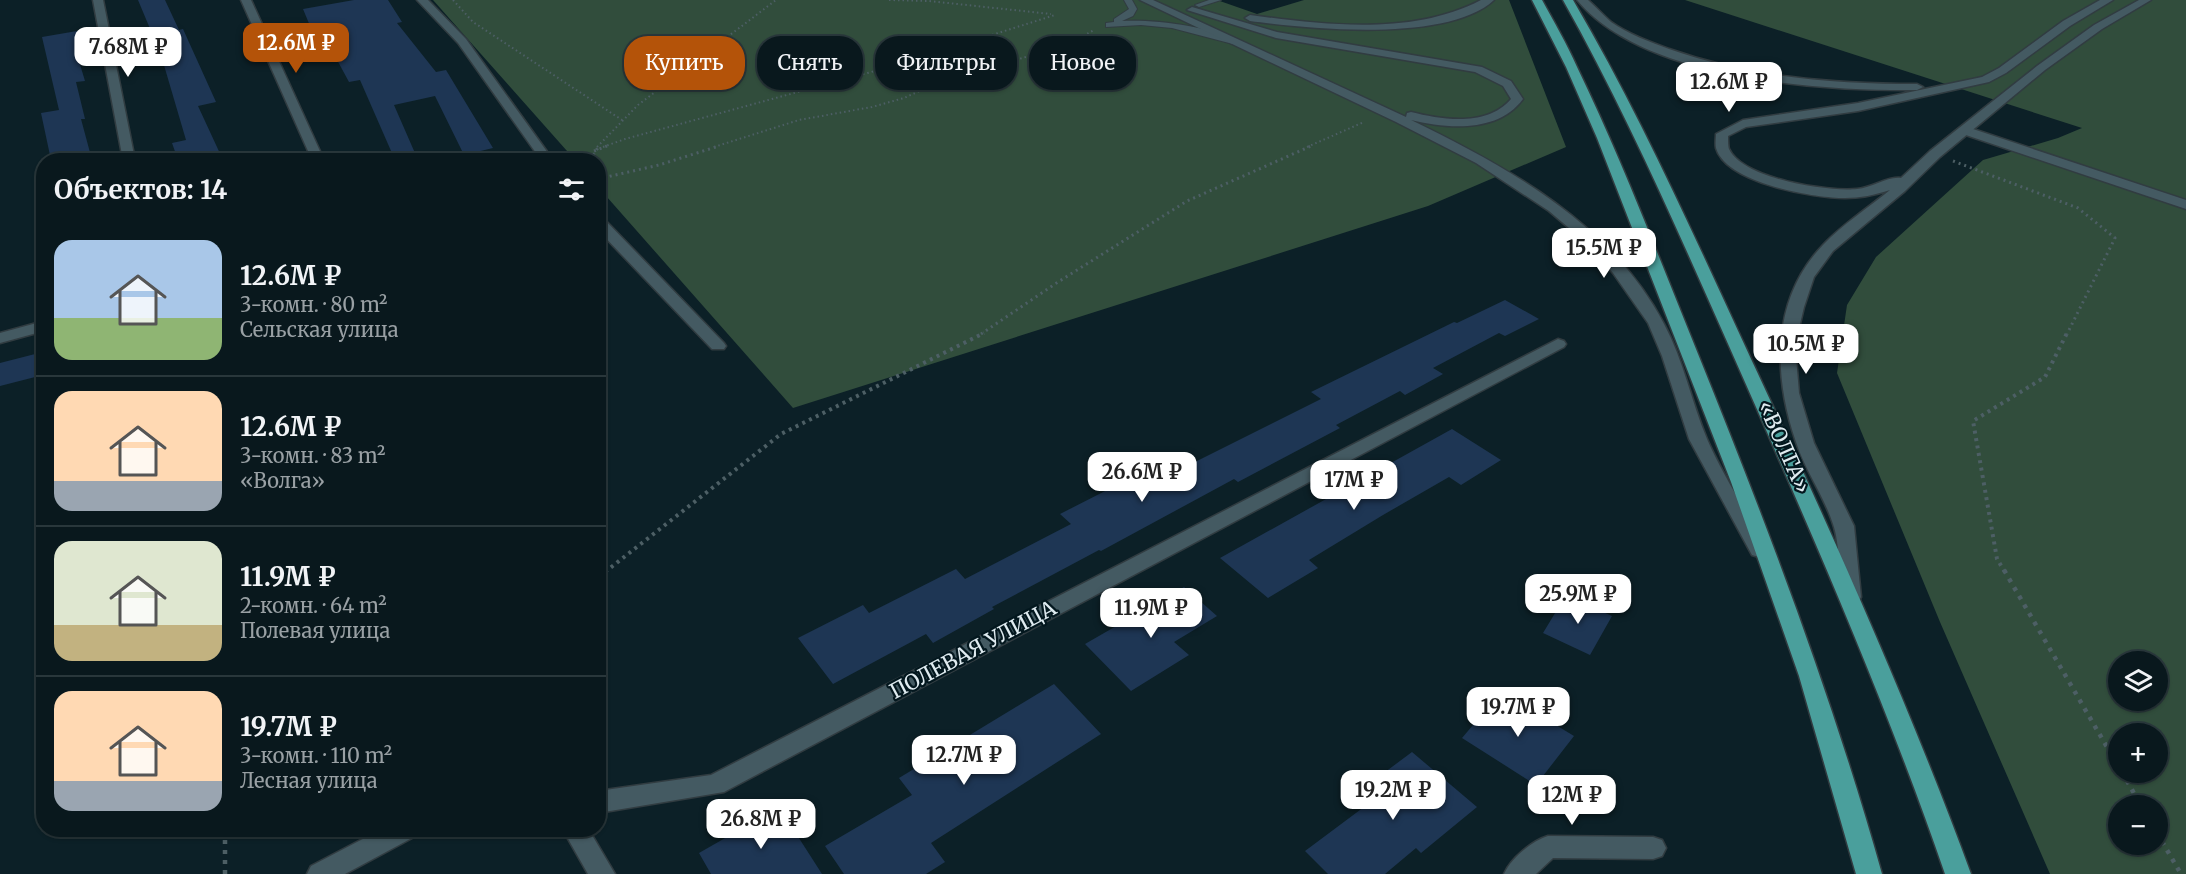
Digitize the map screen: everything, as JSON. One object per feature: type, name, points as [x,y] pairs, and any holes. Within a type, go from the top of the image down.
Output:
[{"type":"highway","points":[[1537,0],[1571,64],[1607,146],[1726,443],[1781,592],[1854,814],[1869,874]]},
{"type":"highway","name":"«ВОЛГА»","points":[[1568,0],[1606,66],[1646,147],[1793,465],[1895,706],[1958,874]]},
{"type":"street","points":[[98,0],[128,153]]},
{"type":"street","points":[[246,0],[315,153]]},
{"type":"street","points":[[422,0],[462,41],[542,153]]},
{"type":"street","points":[[1145,0],[1307,74],[1475,155],[1523,183],[1580,228],[1634,290],[1659,328],[1699,439],[1781,592]]},
{"type":"street","points":[[1168,0],[1211,17],[1276,35],[1478,69],[1508,84],[1515,91],[1517,99],[1513,107],[1503,114],[1485,120],[1443,122],[1399,113],[1307,74]]},
{"type":"street","points":[[1184,0],[1240,16],[1319,26],[1417,23],[1441,19],[1474,8],[1489,0]]},
{"type":"street","points":[[1582,0],[1601,21],[1640,42],[1709,65],[1772,78],[1846,87],[1921,86],[1969,79],[2014,62]]},
{"type":"street","points":[[1911,175],[1872,192],[1820,193],[1772,182],[1754,174],[1731,159],[1724,151],[1720,141],[1722,134],[1730,128],[1743,124],[1858,107],[1950,89],[2004,72],[2014,62],[2071,21],[2108,0]]},
{"type":"street","points":[[1852,601],[1844,526],[1806,443],[1790,393],[1787,345],[1796,308],[1807,278],[1828,248],[1900,188],[1911,175],[1964,130],[2041,68],[2098,27],[2146,0]]},
{"type":"street","points":[[1964,130],[2186,205]]},
{"type":"street","points":[[606,229],[718,346]]},
{"type":"street","points":[[0,339],[36,328]]},
{"type":"street","name":"ПОЛЕВАЯ УЛИЦА","points":[[606,800],[715,784],[1558,344]]},
{"type":"street","points":[[320,874],[390,837]]},
{"type":"street","points":[[580,837],[602,874]]},
{"type":"street","points":[[1517,874],[1548,848],[1653,848]]},
{"type":"lane","points":[[1109,26],[1130,14],[1133,9],[1128,0]]},
{"type":"lane","points":[[1199,5],[1217,0]]},
{"type":"lane","points":[[1109,26],[1140,22],[1174,24],[1247,46]]},
{"type":"path","points":[[453,0],[473,22],[622,120]]},
{"type":"path","points":[[594,151],[638,105],[776,0]]},
{"type":"path","points":[[594,151],[625,139],[897,65],[1055,15],[929,1],[889,0]]},
{"type":"path","points":[[606,177],[659,165],[799,120],[872,107],[904,98],[944,80],[1065,45],[1109,26]]},
{"type":"path","points":[[606,572],[713,485],[781,434],[983,333],[1058,282],[1187,201],[1386,112]]},
{"type":"path","points":[[1935,154],[2078,208],[2115,238],[2045,377],[1973,421],[1997,559],[2108,749]]},
{"type":"path","points":[[225,837],[225,874]]},
{"type":"path","points":[[2168,852],[2181,874]]},
{"type":"green space","points":[[433,0],[1217,0],[1257,14],[1304,0],[1509,0],[1566,147],[1428,206],[793,408],[606,196],[606,153],[569,153]]},
{"type":"green space","points":[[1685,0],[2186,0],[2186,874],[2050,874],[1940,622],[1837,373],[1847,305],[1876,257],[1983,160],[2058,138],[2082,128]]},
{"type":"building","points":[[138,0],[165,0],[179,30],[183,29],[216,102],[198,106],[220,153],[176,153],[172,143],[186,140],[161,55]]},
{"type":"building","points":[[354,0],[388,0],[402,22],[397,23],[436,72],[446,70],[493,148],[463,153],[435,96],[394,105],[415,153],[392,153],[360,80],[349,82],[336,58],[327,60],[320,50],[303,9]]},
{"type":"building","points":[[77,31],[76,51],[85,81],[76,82],[85,119],[81,119],[90,153],[50,153],[41,113],[59,110],[42,37]]},
{"type":"building","points":[[1505,300],[1539,319],[1505,336],[1499,333],[1433,368],[1443,374],[1405,395],[1400,391],[1336,425],[1340,428],[1238,482],[1234,479],[1101,551],[1099,550],[992,607],[994,609],[933,643],[926,634],[833,684],[798,638],[863,605],[869,613],[956,569],[965,579],[1071,524],[1060,514],[1111,488],[1115,491],[1178,459],[1187,466],[1321,399],[1311,392],[1454,322],[1457,323]]},
{"type":"building","points":[[36,354],[36,377],[0,386],[0,363]]},
{"type":"building","points":[[1452,429],[1501,460],[1461,485],[1449,477],[1383,515],[1309,560],[1318,568],[1268,598],[1220,558]]},
{"type":"building","points":[[1184,587],[1217,616],[1174,642],[1189,655],[1131,691],[1085,644]]},
{"type":"building","points":[[1566,595],[1612,616],[1590,655],[1543,633]]},
{"type":"building","points":[[1054,684],[1101,734],[931,843],[945,862],[926,874],[844,874],[825,846],[912,795],[899,778]]},
{"type":"building","points":[[1501,692],[1574,736],[1536,785],[1462,738]]},
{"type":"building","points":[[1412,752],[1477,807],[1421,853],[1416,848],[1385,874],[1328,874],[1305,851],[1368,804],[1357,793]]},
{"type":"building","points":[[779,807],[822,874],[711,874],[699,853]]}]
